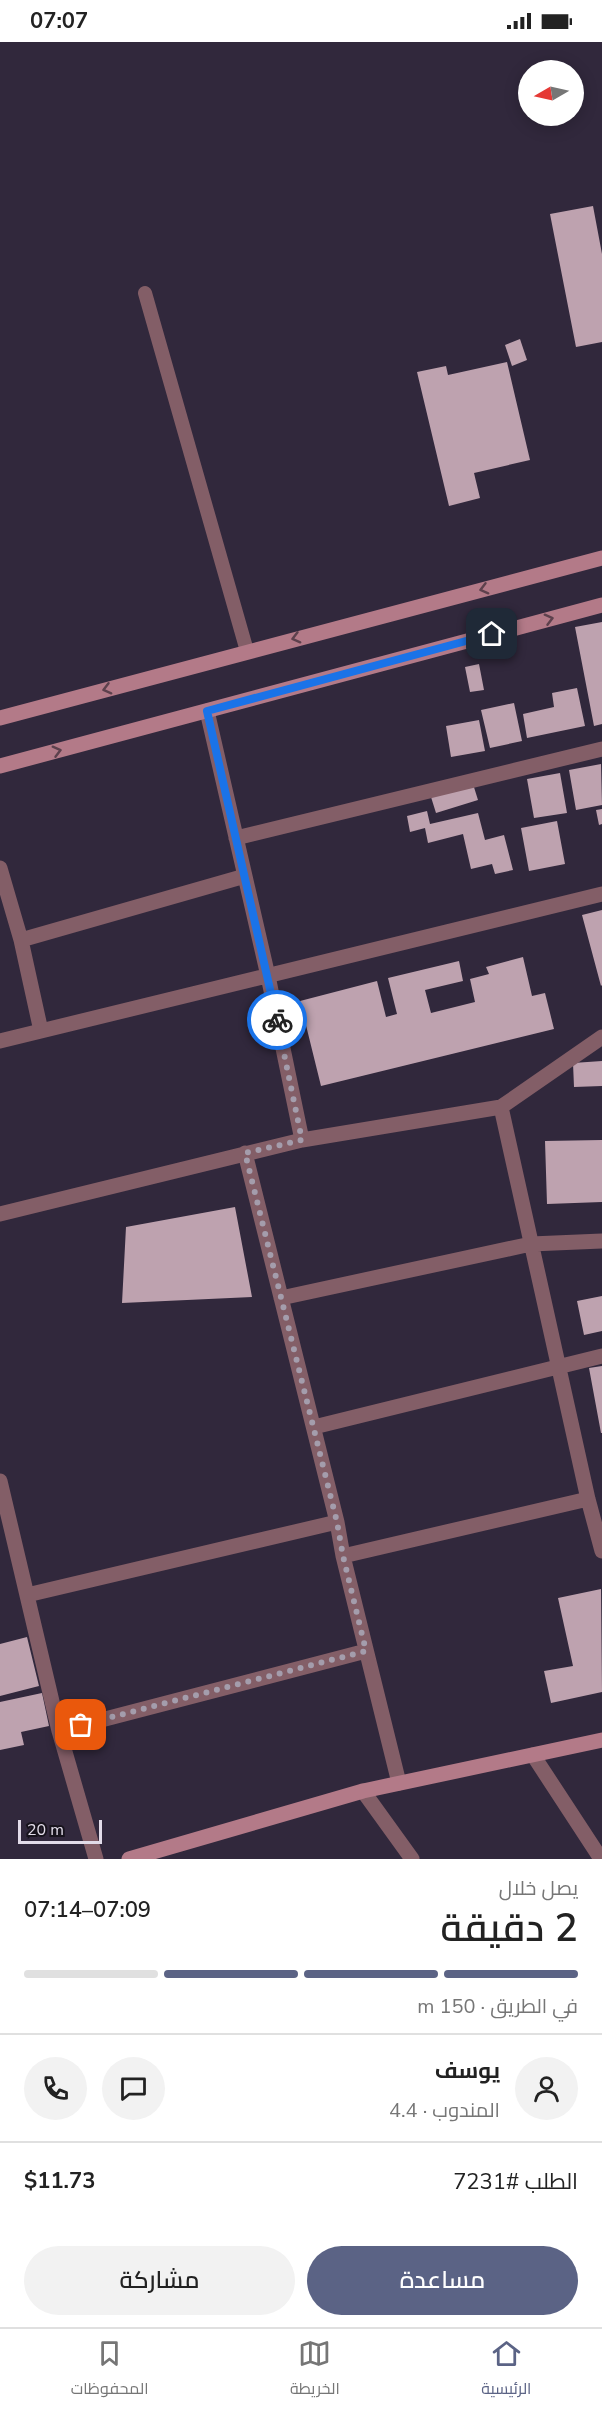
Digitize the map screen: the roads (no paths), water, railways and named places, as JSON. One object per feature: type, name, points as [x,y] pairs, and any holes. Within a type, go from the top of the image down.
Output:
[{"type":"main road","points":[[0,718],[602,558]]},
{"type":"main road","points":[[0,766],[602,605]]},
{"type":"main road","points":[[129,1859],[363,1791],[602,1740]]},
{"type":"street","points":[[207,711],[268,975],[302,1140]]},
{"type":"street","points":[[236,838],[602,749]]},
{"type":"street","points":[[0,868],[21,940],[41,1030]]},
{"type":"street","points":[[21,940],[245,876]]},
{"type":"street","points":[[0,1041],[602,894]]},
{"type":"street","points":[[0,1214],[302,1140],[501,1107],[602,1037]]},
{"type":"street","points":[[501,1107],[588,1499],[602,1551]]},
{"type":"street","points":[[245,1153],[314,1427],[399,1783]]},
{"type":"street","points":[[281,1298],[531,1244],[602,1241]]},
{"type":"street","points":[[314,1427],[602,1356]]},
{"type":"street","points":[[0,1481],[59,1731],[96,1859]]},
{"type":"street","points":[[343,1556],[588,1499]]},
{"type":"street","points":[[27,1595],[337,1522]]},
{"type":"street","points":[[59,1731],[366,1651]]},
{"type":"street","points":[[533,1755],[602,1859]]},
{"type":"street","points":[[363,1791],[412,1859]]},
{"type":"lane","points":[[145,293],[247,651]]}]
